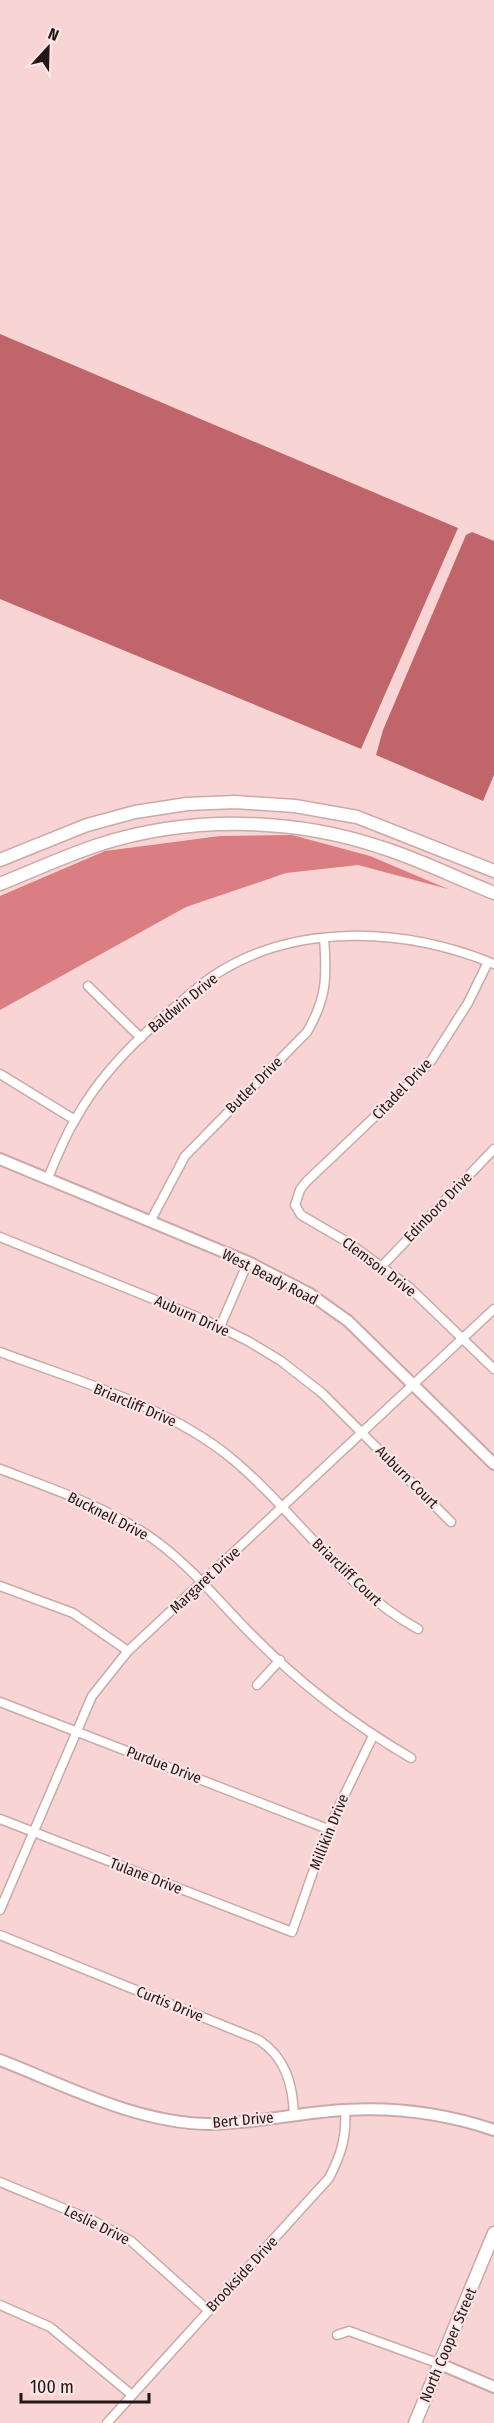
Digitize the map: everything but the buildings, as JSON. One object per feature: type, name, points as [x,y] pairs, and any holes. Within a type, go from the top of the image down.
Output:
[{"type":"main road","points":[[0,860],[87,825],[135,812],[187,804],[235,802],[295,806],[357,817],[494,871]]},
{"type":"main road","points":[[0,884],[99,845],[167,829],[231,824],[302,827],[380,847],[494,893]]},
{"type":"main road","name":"North Cooper Street","points":[[415,2423],[494,2233]]},
{"type":"street","name":"Baldwin Drive","points":[[48,1178],[75,1120],[115,1066],[141,1038],[213,976],[234,964],[273,948],[344,935],[399,938],[491,963]]},
{"type":"street","name":"Butler Drive","points":[[150,1222],[185,1156],[307,1032],[321,1004],[326,984],[324,938]]},
{"type":"street","name":"Citadel Drive","points":[[296,1200],[306,1182],[431,1061],[491,963]]},
{"type":"street","points":[[88,986],[141,1038]]},
{"type":"street","points":[[0,1074],[75,1120]]},
{"type":"street","name":"Edinboro Drive","points":[[382,1266],[494,1149]]},
{"type":"street","name":"West Beady Road","points":[[0,1159],[248,1262],[310,1294],[348,1321],[494,1464]]},
{"type":"street","name":"Clemson Drive","points":[[296,1200],[295,1205],[301,1215],[349,1243],[409,1287],[494,1369]]},
{"type":"street","name":"Auburn Drive","points":[[0,1237],[219,1327],[281,1361],[322,1393],[362,1432]]},
{"type":"street","points":[[219,1327],[248,1262]]},
{"type":"street","name":"Margaret Drive","points":[[0,1910],[32,1831],[92,1696],[128,1651],[494,1309]]},
{"type":"street","name":"Briarcliff Drive","points":[[0,1352],[155,1411],[190,1430],[229,1457],[282,1507]]},
{"type":"street","name":"Auburn Court","points":[[362,1432],[451,1522]]},
{"type":"street","name":"Bucknell Drive","points":[[0,1469],[80,1500],[126,1522],[168,1551],[254,1637],[341,1713],[373,1736],[411,1758]]},
{"type":"street","name":"Briarcliff Court","points":[[282,1507],[378,1603],[418,1629]]},
{"type":"street","points":[[0,1586],[73,1613],[128,1651]]},
{"type":"street","points":[[257,1685],[280,1660]]},
{"type":"street","name":"Purdue Drive","points":[[0,1702],[328,1829]]},
{"type":"street","name":"Millikin Drive","points":[[291,1932],[328,1829],[373,1736]]},
{"type":"street","name":"Tulane Drive","points":[[0,1819],[291,1932]]},
{"type":"street","name":"Curtis Drive","points":[[0,1935],[259,2040],[269,2047],[286,2070],[291,2085],[294,2116]]},
{"type":"street","name":"Bert Drive","points":[[0,2060],[142,2115],[177,2121],[209,2124],[345,2110],[414,2112],[453,2118],[494,2130]]},
{"type":"street","name":"Brookside Drive","points":[[107,2423],[329,2178],[340,2157],[346,2132],[345,2110]]},
{"type":"street","name":"Leslie Drive","points":[[0,2182],[104,2226],[131,2241],[209,2311]]},
{"type":"street","points":[[0,2305],[51,2327],[132,2395]]},
{"type":"street","points":[[337,2335],[349,2331],[440,2364],[494,2387]]},
{"type":"shaded area","points":[[0,334],[458,528],[361,749],[0,599]]},
{"type":"shaded area","points":[[472,532],[494,541],[494,775],[483,801],[376,755],[383,730],[466,535]]},
{"type":"shaded area","points":[[292,835],[370,856],[448,889],[358,865],[286,873],[186,907],[0,1010],[0,896],[105,851],[220,836]]}]
